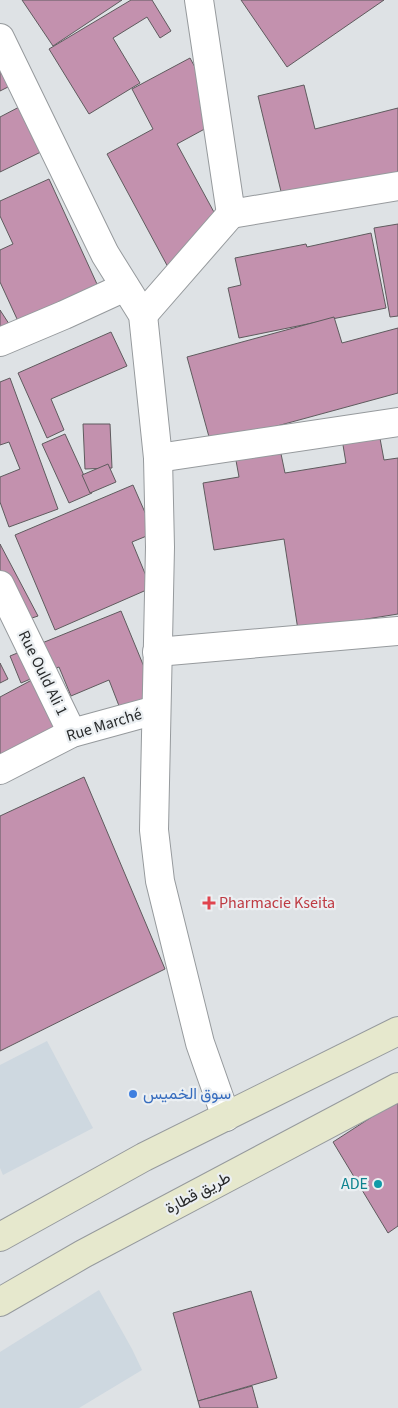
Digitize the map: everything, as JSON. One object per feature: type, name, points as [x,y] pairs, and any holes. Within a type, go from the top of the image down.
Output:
[{"type":"main road","points":[[0,1237],[144,1157],[398,1031]]},
{"type":"main road","name":"طريق قطارة","points":[[0,1302],[82,1254],[398,1087]]},
{"type":"street","points":[[199,0],[231,214]]},
{"type":"street","points":[[0,38],[105,254],[143,315],[158,458],[160,547],[154,830],[160,881],[200,1043],[226,1117]]},
{"type":"street","points":[[143,315],[231,214],[398,186]]},
{"type":"street","points":[[0,342],[125,287]]},
{"type":"street","points":[[158,458],[398,422]]},
{"type":"street","name":"Rue Ould Ali 1","points":[[0,586],[72,733]]},
{"type":"street","points":[[157,652],[398,631]]},
{"type":"street","name":"Rue Marché","points":[[0,770],[72,733],[156,710]]},
{"type":"shaded area","points":[[47,1041],[93,1128],[3,1175],[0,1168],[0,1065]]},
{"type":"shaded area","points":[[99,1290],[142,1370],[79,1408],[0,1408],[0,1352]]},
{"type":"building","points":[[22,0],[122,0],[53,46]]},
{"type":"building","points":[[131,0],[152,0],[171,31],[160,38],[147,17],[113,38],[140,83],[89,114],[49,49]]},
{"type":"building","points":[[241,0],[384,0],[287,67]]},
{"type":"building","points":[[190,58],[223,119],[177,144],[228,238],[169,269],[107,154],[153,129],[132,89]]},
{"type":"building","points":[[0,59],[14,84],[0,91]]},
{"type":"building","points":[[304,85],[315,129],[398,108],[398,180],[285,208],[258,96]]},
{"type":"building","points":[[23,105],[45,150],[0,172],[0,117]]},
{"type":"building","points":[[49,179],[102,295],[23,332],[0,282],[0,250],[13,244],[0,216],[0,201]]},
{"type":"building","points":[[398,224],[398,316],[390,317],[374,228]]},
{"type":"building","points":[[371,233],[386,308],[239,338],[228,288],[241,285],[235,258],[306,244],[307,247]]},
{"type":"building","points":[[0,310],[13,330],[0,333]]},
{"type":"building","points":[[334,317],[342,343],[398,328],[398,393],[211,444],[187,357]]},
{"type":"building","points":[[111,332],[127,366],[51,399],[64,430],[47,438],[18,373]]},
{"type":"building","points":[[10,378],[58,509],[9,527],[0,502],[0,477],[20,469],[9,442],[0,445],[0,382]]},
{"type":"building","points":[[83,424],[110,424],[112,468],[85,469]]},
{"type":"building","points":[[379,433],[384,460],[398,458],[398,614],[298,630],[284,539],[214,550],[203,483],[239,477],[235,455],[280,449],[285,473],[346,463],[342,439]]},
{"type":"building","points":[[65,434],[92,493],[69,503],[42,444]]},
{"type":"building","points":[[108,464],[116,482],[90,493],[82,475]]},
{"type":"building","points":[[133,485],[154,533],[132,542],[151,588],[55,630],[15,535]]},
{"type":"building","points":[[0,544],[38,616],[17,623],[0,608]]},
{"type":"building","points":[[121,611],[156,696],[121,711],[109,680],[71,696],[59,667],[21,683],[10,656]]},
{"type":"building","points":[[0,663],[8,679],[0,683]]},
{"type":"building","points":[[43,674],[68,722],[0,758],[0,697]]},
{"type":"building","points":[[84,777],[165,969],[0,1051],[0,816]]},
{"type":"building","name":"ADE","points":[[398,1100],[398,1226],[388,1233],[333,1142]]},
{"type":"building","points":[[251,1291],[277,1378],[198,1401],[173,1313]]},
{"type":"building","points":[[252,1386],[258,1408],[200,1408],[198,1401]]},
{"type":"place","name":"Pharmacie Kseita","points":[[209,903]]},
{"type":"place","name":"سوق الخميس","points":[[133,1094]]},
{"type":"place","name":"ADE","points":[[378,1184]]}]
